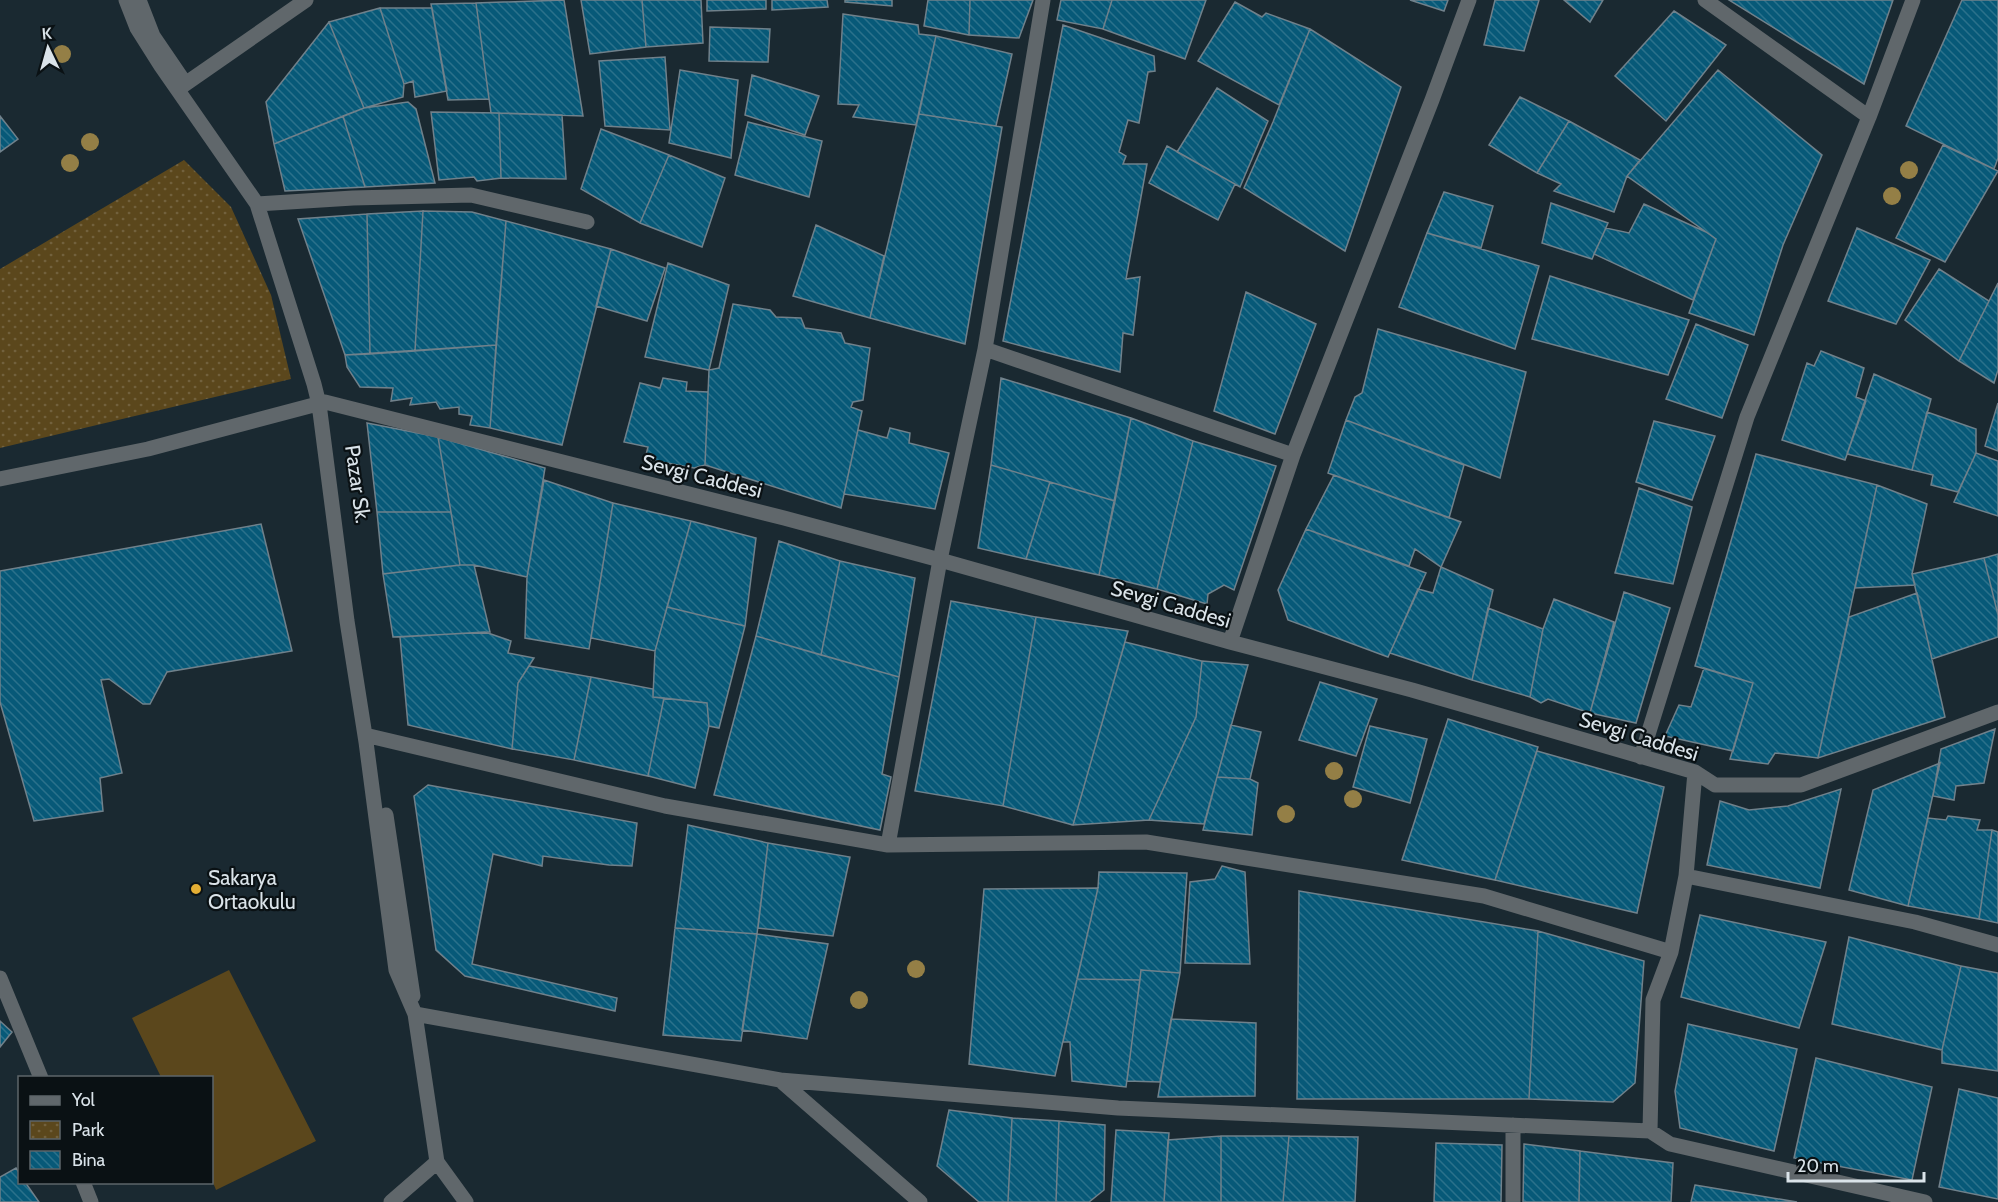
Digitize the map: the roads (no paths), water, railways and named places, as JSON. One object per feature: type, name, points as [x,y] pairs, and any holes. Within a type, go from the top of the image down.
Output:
[{"type":"street","points":[[126,0],[137,28],[182,86],[306,0]]},
{"type":"street","name":"Pazar Sk.","points":[[139,0],[153,36],[182,86],[262,196],[261,204],[322,382],[322,403],[370,737],[416,1014],[437,1162]]},
{"type":"street","points":[[888,844],[940,560],[984,349],[1042,0]]},
{"type":"street","points":[[1230,642],[1293,455],[1469,0]]},
{"type":"street","points":[[1705,0],[1869,117]]},
{"type":"street","points":[[1641,758],[1747,417],[1869,117],[1913,0]]},
{"type":"street","points":[[261,204],[353,198],[471,195],[587,222]]},
{"type":"street","points":[[984,349],[1293,455]]},
{"type":"street","points":[[0,479],[148,449],[322,403]]},
{"type":"street","name":"Sevgi Caddesi","points":[[322,403],[784,518],[940,560],[1230,642],[1412,690],[1695,772],[1715,785],[1801,785],[1998,712]]},
{"type":"street","points":[[370,737],[665,806],[888,844],[1146,842],[1484,896],[1671,952]]},
{"type":"street","points":[[1650,1131],[1653,1000],[1671,952],[1686,876],[1695,772]]},
{"type":"street","points":[[1686,876],[1916,922],[1998,945]]},
{"type":"street","points":[[0,978],[41,1076]]},
{"type":"street","points":[[416,1014],[780,1080],[1118,1108],[1650,1131],[1670,1144],[1925,1202]]},
{"type":"street","points":[[780,1080],[920,1202]]},
{"type":"street","points":[[1513,1125],[1513,1202]]},
{"type":"street","points":[[391,1202],[437,1162],[466,1202]]},
{"type":"street","points":[[84,1184],[91,1202]]},
{"type":"place","name":"Sakarya Ortaokulu","points":[[196,889]]}]
